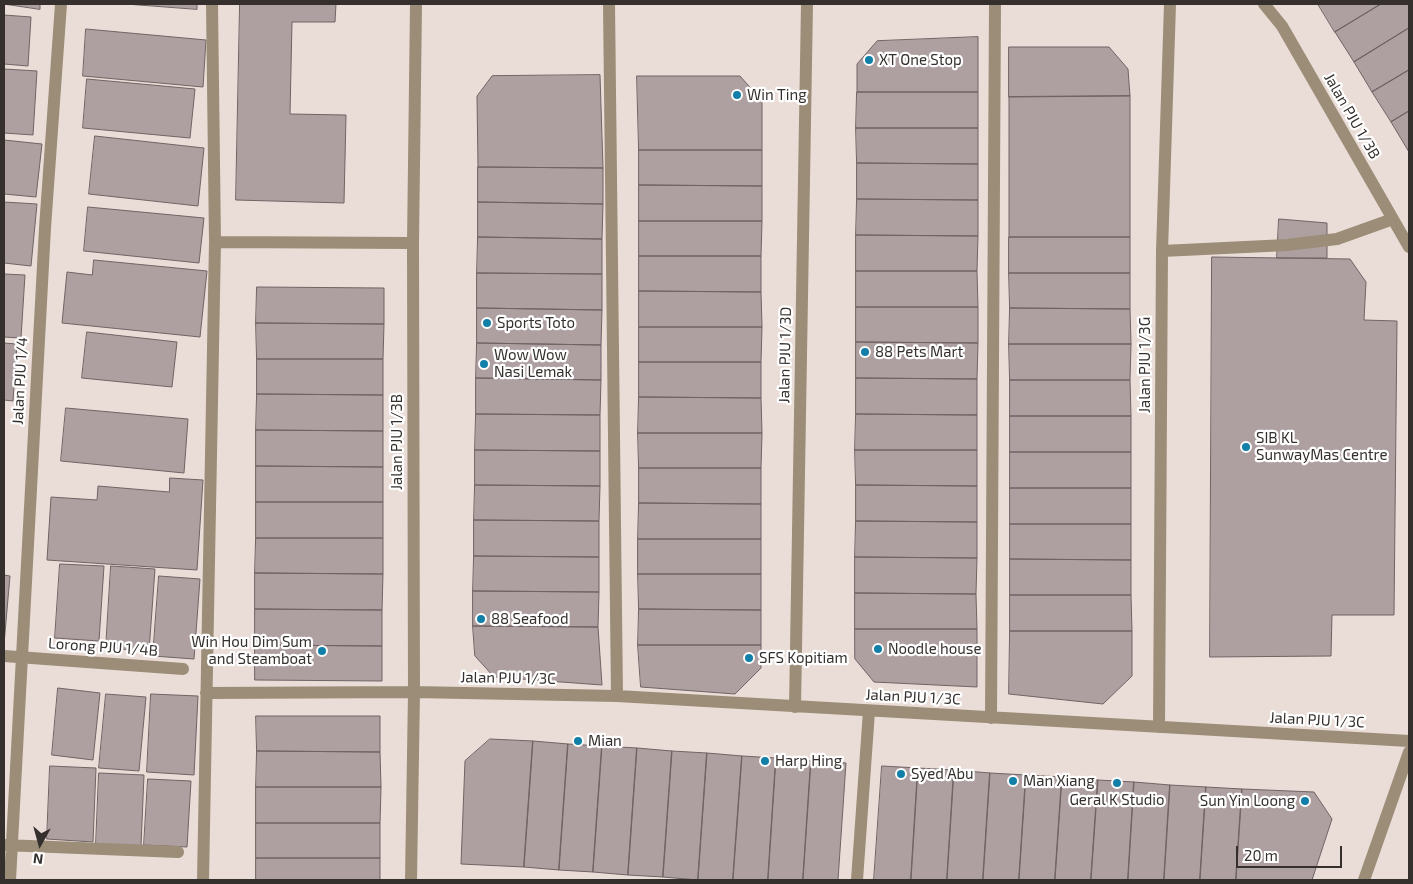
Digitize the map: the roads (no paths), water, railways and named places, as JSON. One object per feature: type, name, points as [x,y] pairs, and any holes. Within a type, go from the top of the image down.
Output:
[{"type":"street","name":"Jalan PJU 1/4","points":[[10,880],[7,845],[45,228],[61,4]]},
{"type":"street","points":[[202,880],[215,242],[212,4]]},
{"type":"street","name":"Jalan PJU 1/3B","points":[[411,880],[414,692],[413,244],[416,4]]},
{"type":"street","points":[[609,4],[617,696]]},
{"type":"street","name":"Jalan PJU 1/3D","points":[[795,707],[807,4]]},
{"type":"street","points":[[991,718],[995,4]]},
{"type":"street","name":"Jalan PJU 1/3G","points":[[1159,727],[1162,251],[1170,4]]},
{"type":"street","name":"Jalan PJU 1/3B","points":[[1264,4],[1282,26],[1409,248]]},
{"type":"street","points":[[1162,251],[1287,245],[1337,238],[1393,220]]},
{"type":"street","points":[[215,242],[413,244]]},
{"type":"street","name":"Lorong PJU 1/4B","points":[[4,656],[183,669]]},
{"type":"street","name":"Jalan PJU 1/3C","points":[[206,693],[414,692],[617,696],[1409,741]]},
{"type":"street","points":[[858,880],[869,711]]},
{"type":"street","points":[[1364,880],[1409,752]]},
{"type":"street","points":[[7,845],[178,852]]},
{"type":"place","name":"XT One Stop","points":[[869,60]]},
{"type":"place","name":"Win Ting","points":[[737,95]]},
{"type":"place","name":"Sports Toto","points":[[487,323]]},
{"type":"place","name":"88 Pets Mart","points":[[865,352]]},
{"type":"place","name":"Wow Wow Nasi Lemak","points":[[484,364]]},
{"type":"place","name":"SIB KL SunwayMas Centre","points":[[1246,447]]},
{"type":"place","name":"88 Seafood","points":[[481,619]]},
{"type":"place","name":"Noodle house","points":[[878,649]]},
{"type":"place","name":"Win Hou Dim Sum and Steamboat","points":[[322,651]]},
{"type":"place","name":"SFS Kopitiam","points":[[749,658]]},
{"type":"place","name":"Mian","points":[[578,741]]},
{"type":"place","name":"Harp Hing","points":[[765,761]]},
{"type":"place","name":"Syed Abu","points":[[901,774]]},
{"type":"place","name":"Man Xiang","points":[[1013,781]]},
{"type":"place","name":"Geral K Studio","points":[[1117,783]]},
{"type":"place","name":"Sun Yin Loong","points":[[1305,801]]}]
